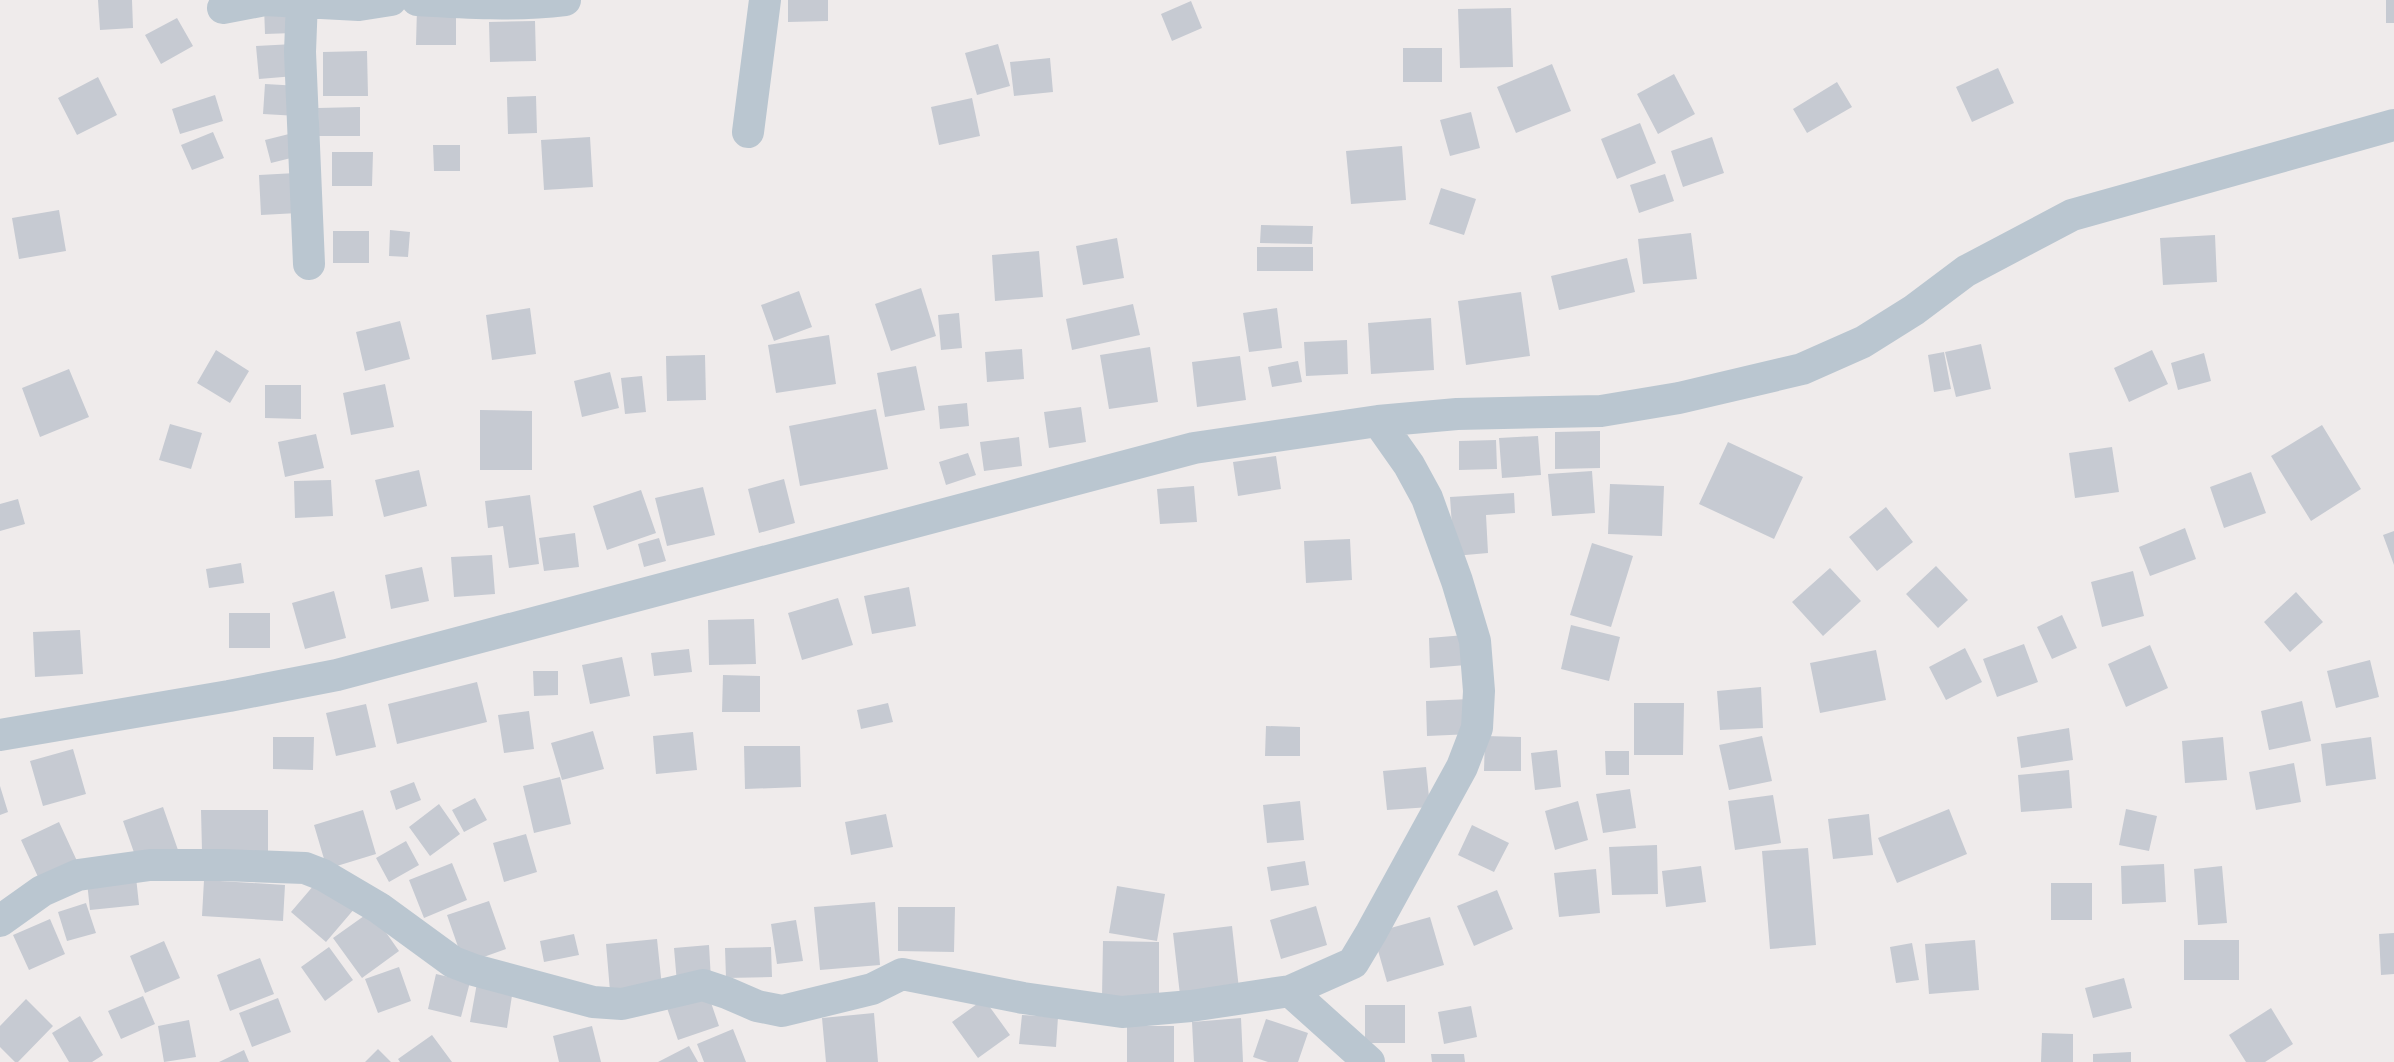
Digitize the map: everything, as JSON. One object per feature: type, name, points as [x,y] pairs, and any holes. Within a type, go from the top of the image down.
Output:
[{"type":"street","points":[[223,8],[265,0],[358,5],[391,0]]},
{"type":"street","points":[[417,0],[483,4],[565,0]]},
{"type":"street","points":[[748,132],[765,0]]},
{"type":"street","points":[[302,1],[300,52],[309,264]]},
{"type":"street","points":[[0,735],[337,675],[1194,448],[1378,421],[1457,414],[1601,411],[1679,399],[1802,369],[1863,342],[1914,310],[1966,271],[2072,215],[2394,125]]},
{"type":"street","points":[[0,921],[42,891],[78,875],[150,865],[305,868],[323,875],[380,908],[453,962],[474,970],[593,1002],[622,1004],[704,985],[757,1006],[782,1011],[872,989],[903,974],[1023,998],[1122,1012],[1191,1006],[1290,991],[1353,963],[1462,767],[1477,728],[1479,691],[1475,641],[1457,581],[1427,498],[1409,465],[1378,421]]},
{"type":"street","points":[[1290,991],[1369,1062]]},
{"type":"building","points":[[98,0],[132,0],[133,28],[100,30]]},
{"type":"building","points":[[788,0],[828,0],[828,21],[788,22]]},
{"type":"building","points":[[2386,0],[2394,0],[2394,23],[2386,23]]},
{"type":"building","points":[[1191,1],[1202,28],[1172,41],[1161,14]]},
{"type":"building","points":[[292,5],[293,33],[265,34],[264,6]]},
{"type":"building","points":[[417,8],[456,8],[456,45],[416,45]]},
{"type":"building","points":[[1511,8],[1513,67],[1460,68],[1458,9]]},
{"type":"building","points":[[177,18],[193,46],[161,64],[145,35]]},
{"type":"building","points":[[535,21],[536,61],[490,62],[489,22]]},
{"type":"building","points":[[294,44],[295,76],[259,79],[256,46]]},
{"type":"building","points":[[998,44],[1010,86],[977,95],[965,53]]},
{"type":"building","points":[[1403,48],[1442,48],[1442,82],[1403,82]]},
{"type":"building","points":[[367,51],[368,96],[323,96],[323,52]]},
{"type":"building","points":[[1050,58],[1053,92],[1014,96],[1010,62]]},
{"type":"building","points":[[1552,64],[1571,111],[1516,133],[1497,87]]},
{"type":"building","points":[[1998,68],[2014,103],[1972,122],[1956,87]]},
{"type":"building","points":[[1674,74],[1695,114],[1658,134],[1637,94]]},
{"type":"building","points":[[98,77],[117,115],[77,135],[58,98]]},
{"type":"building","points":[[1837,82],[1852,107],[1807,133],[1793,109]]},
{"type":"building","points":[[265,84],[300,86],[298,116],[263,114]]},
{"type":"building","points":[[215,95],[223,121],[180,134],[172,109]]},
{"type":"building","points":[[536,96],[537,133],[508,134],[507,97]]},
{"type":"building","points":[[972,98],[980,136],[939,145],[931,107]]},
{"type":"building","points":[[360,107],[360,136],[319,136],[318,108]]},
{"type":"building","points":[[1471,112],[1480,148],[1450,156],[1440,120]]},
{"type":"building","points":[[1640,123],[1656,163],[1617,179],[1601,139]]},
{"type":"building","points":[[213,132],[224,158],[192,170],[181,145]]},
{"type":"building","points":[[293,133],[299,156],[271,163],[265,140]]},
{"type":"building","points":[[590,137],[593,187],[544,190],[541,140]]},
{"type":"building","points":[[1712,137],[1724,173],[1683,187],[1671,151]]},
{"type":"building","points":[[433,145],[460,145],[460,171],[434,171]]},
{"type":"building","points":[[1402,146],[1406,200],[1351,204],[1346,151]]},
{"type":"building","points":[[332,152],[373,152],[372,186],[332,186]]},
{"type":"building","points":[[296,173],[298,213],[261,215],[259,175]]},
{"type":"building","points":[[1665,174],[1674,201],[1639,213],[1630,185]]},
{"type":"building","points":[[1441,188],[1476,199],[1464,235],[1429,224]]},
{"type":"building","points":[[59,210],[66,251],[19,259],[12,218]]},
{"type":"building","points":[[1261,225],[1313,226],[1312,244],[1260,243]]},
{"type":"building","points":[[390,230],[410,232],[408,257],[389,256]]},
{"type":"building","points":[[333,231],[369,231],[369,263],[333,263]]},
{"type":"building","points":[[1691,233],[1697,279],[1643,284],[1638,239]]},
{"type":"building","points":[[2215,235],[2217,282],[2163,285],[2160,238]]},
{"type":"building","points":[[1117,238],[1124,278],[1083,285],[1076,246]]},
{"type":"building","points":[[1257,247],[1313,247],[1313,271],[1257,271]]},
{"type":"building","points":[[1039,251],[1043,297],[995,301],[992,255]]},
{"type":"building","points":[[1627,258],[1635,292],[1559,310],[1551,276]]},
{"type":"building","points":[[921,288],[936,336],[891,351],[875,304]]},
{"type":"building","points":[[799,291],[812,327],[774,341],[761,305]]},
{"type":"building","points":[[1521,292],[1530,356],[1466,365],[1458,301]]},
{"type":"building","points":[[1133,304],[1140,335],[1072,350],[1066,319]]},
{"type":"building","points":[[530,308],[536,354],[492,360],[486,315]]},
{"type":"building","points":[[1277,308],[1282,348],[1249,352],[1243,313]]},
{"type":"building","points":[[959,313],[962,348],[941,350],[938,315]]},
{"type":"building","points":[[1431,318],[1434,370],[1371,374],[1368,323]]},
{"type":"building","points":[[400,321],[410,359],[365,371],[356,332]]},
{"type":"building","points":[[829,335],[836,384],[776,393],[768,345]]},
{"type":"building","points":[[1347,340],[1348,374],[1306,376],[1304,342]]},
{"type":"building","points":[[1981,344],[1991,389],[1956,397],[1945,352]]},
{"type":"building","points":[[1150,347],[1158,402],[1109,409],[1100,355]]},
{"type":"building","points":[[1022,349],[1024,379],[987,382],[985,352]]},
{"type":"building","points":[[216,350],[249,371],[230,403],[197,383]]},
{"type":"building","points":[[2152,350],[2168,384],[2129,402],[2114,368]]},
{"type":"building","points":[[1944,352],[1951,389],[1934,392],[1928,355]]},
{"type":"building","points":[[2204,353],[2211,381],[2178,390],[2171,363]]},
{"type":"building","points":[[705,355],[706,400],[667,401],[666,356]]},
{"type":"building","points":[[1240,356],[1246,400],[1197,407],[1192,362]]},
{"type":"building","points":[[1298,361],[1302,382],[1272,387],[1268,367]]},
{"type":"building","points":[[916,366],[925,410],[885,417],[877,373]]},
{"type":"building","points":[[69,369],[89,417],[40,437],[22,388]]},
{"type":"building","points":[[610,372],[619,408],[582,417],[574,381]]},
{"type":"building","points":[[642,376],[646,412],[625,414],[621,378]]},
{"type":"building","points":[[385,384],[394,427],[351,435],[343,393]]},
{"type":"building","points":[[265,385],[301,385],[301,419],[265,418]]},
{"type":"building","points":[[967,403],[969,426],[940,429],[938,406]]},
{"type":"building","points":[[1081,407],[1086,442],[1049,448],[1044,412]]},
{"type":"building","points":[[876,409],[888,469],[800,486],[789,426]]},
{"type":"building","points":[[480,410],[532,411],[532,470],[480,470]]},
{"type":"building","points":[[170,424],[202,433],[191,469],[159,460]]},
{"type":"building","points":[[2322,425],[2361,489],[2311,521],[2271,456]]},
{"type":"building","points":[[1600,431],[1600,468],[1555,469],[1555,432]]},
{"type":"building","points":[[316,434],[324,468],[285,477],[278,442]]},
{"type":"building","points":[[1538,436],[1541,475],[1502,478],[1499,438]]},
{"type":"building","points":[[1019,437],[1022,466],[984,471],[980,442]]},
{"type":"building","points":[[1496,440],[1497,469],[1459,470],[1459,441]]},
{"type":"building","points":[[1728,442],[1803,477],[1774,539],[1699,504]]},
{"type":"building","points":[[2112,447],[2119,492],[2075,498],[2069,453]]},
{"type":"building","points":[[968,453],[976,475],[946,485],[939,462]]},
{"type":"building","points":[[1276,456],[1281,489],[1238,496],[1233,462]]},
{"type":"building","points":[[419,470],[427,506],[384,517],[375,480]]},
{"type":"building","points":[[1592,471],[1595,513],[1552,516],[1548,474]]},
{"type":"building","points":[[2251,472],[2266,513],[2224,528],[2210,487]]},
{"type":"building","points":[[784,479],[795,523],[759,533],[748,489]]},
{"type":"building","points":[[331,480],[333,516],[295,518],[294,481]]},
{"type":"building","points":[[1610,484],[1664,486],[1662,536],[1608,534]]},
{"type":"building","points":[[1194,486],[1197,522],[1160,524],[1157,489]]},
{"type":"building","points":[[703,487],[715,535],[667,546],[655,498]]},
{"type":"building","points":[[641,490],[656,533],[607,550],[593,506]]},
{"type":"building","points":[[1514,493],[1515,513],[1486,515],[1488,553],[1454,556],[1450,497]]},
{"type":"building","points":[[530,495],[539,564],[509,568],[503,526],[488,528],[485,501]]},
{"type":"building","points":[[18,499],[25,524],[0,531],[0,504]]},
{"type":"building","points":[[1886,507],[1913,542],[1877,571],[1849,537]]},
{"type":"building","points":[[2185,528],[2196,559],[2150,576],[2139,547]]},
{"type":"building","points":[[2394,531],[2394,565],[2383,535]]},
{"type":"building","points":[[575,533],[579,567],[544,571],[539,538]]},
{"type":"building","points":[[659,538],[666,561],[644,567],[638,544]]},
{"type":"building","points":[[1350,539],[1352,580],[1306,583],[1304,541]]},
{"type":"building","points":[[1592,543],[1633,556],[1611,627],[1570,615]]},
{"type":"building","points":[[492,555],[495,594],[454,597],[451,557]]},
{"type":"building","points":[[241,563],[244,583],[209,588],[206,569]]},
{"type":"building","points":[[1936,566],[1968,600],[1938,628],[1906,594]]},
{"type":"building","points":[[422,567],[429,601],[391,609],[385,575]]},
{"type":"building","points":[[1830,568],[1861,601],[1823,636],[1792,602]]},
{"type":"building","points":[[2133,571],[2144,616],[2102,627],[2091,582]]},
{"type":"building","points":[[909,587],[916,626],[872,634],[864,596]]},
{"type":"building","points":[[334,591],[346,638],[305,649],[292,603]]},
{"type":"building","points":[[2296,592],[2323,622],[2290,652],[2264,622]]},
{"type":"building","points":[[838,598],[853,645],[802,660],[788,613]]},
{"type":"building","points":[[229,613],[270,613],[270,648],[229,648]]},
{"type":"building","points":[[2062,615],[2077,648],[2052,659],[2037,627]]},
{"type":"building","points":[[754,619],[756,664],[709,665],[708,620]]},
{"type":"building","points":[[1571,625],[1620,637],[1609,681],[1561,669]]},
{"type":"building","points":[[80,630],[83,674],[35,677],[33,632]]},
{"type":"building","points":[[1465,635],[1466,665],[1430,668],[1429,638]]},
{"type":"building","points":[[2024,644],[2038,682],[1997,697],[1983,659]]},
{"type":"building","points":[[2150,645],[2168,688],[2126,707],[2108,664]]},
{"type":"building","points":[[1965,648],[1982,682],[1946,700],[1929,667]]},
{"type":"building","points":[[689,649],[692,672],[654,676],[651,653]]},
{"type":"building","points":[[1876,650],[1886,700],[1820,713],[1810,663]]},
{"type":"building","points":[[622,657],[630,696],[590,704],[582,665]]},
{"type":"building","points":[[2370,660],[2379,697],[2336,708],[2327,671]]},
{"type":"building","points":[[533,671],[558,671],[558,695],[534,696]]},
{"type":"building","points":[[723,675],[760,676],[760,712],[722,712]]},
{"type":"building","points":[[477,682],[487,722],[397,744],[388,704]]},
{"type":"building","points":[[1761,687],[1763,728],[1720,730],[1717,691]]},
{"type":"building","points":[[1470,699],[1472,734],[1427,736],[1426,701]]},
{"type":"building","points":[[2302,701],[2311,741],[2269,750],[2261,711]]},
{"type":"building","points":[[888,703],[893,722],[861,729],[857,710]]},
{"type":"building","points":[[1634,703],[1684,703],[1683,755],[1634,755]]},
{"type":"building","points":[[366,704],[376,747],[336,756],[326,713]]},
{"type":"building","points":[[529,711],[534,749],[504,753],[498,715]]},
{"type":"building","points":[[1266,726],[1300,727],[1300,756],[1265,756]]},
{"type":"building","points":[[2069,728],[2073,760],[2021,768],[2017,737]]},
{"type":"building","points":[[593,731],[604,769],[562,780],[551,743]]},
{"type":"building","points":[[693,732],[697,770],[656,774],[653,736]]},
{"type":"building","points":[[1485,736],[1521,737],[1521,771],[1484,771]]},
{"type":"building","points":[[1762,736],[1772,781],[1729,790],[1719,745]]},
{"type":"building","points":[[273,737],[314,737],[313,770],[273,769]]},
{"type":"building","points":[[2223,737],[2227,780],[2185,783],[2182,741]]},
{"type":"building","points":[[2371,737],[2376,779],[2326,786],[2321,744]]},
{"type":"building","points":[[744,746],[800,746],[801,787],[745,789]]},
{"type":"building","points":[[73,749],[86,794],[43,806],[30,761]]},
{"type":"building","points":[[1557,750],[1561,787],[1535,790],[1531,753]]},
{"type":"building","points":[[1605,751],[1629,751],[1629,775],[1606,775]]},
{"type":"building","points":[[2294,763],[2301,802],[2256,810],[2249,772]]},
{"type":"building","points":[[1426,767],[1430,807],[1387,810],[1383,771]]},
{"type":"building","points":[[2069,770],[2072,808],[2021,812],[2018,775]]},
{"type":"building","points":[[560,777],[571,824],[534,833],[523,786]]},
{"type":"building","points":[[414,782],[421,800],[396,810],[390,791]]},
{"type":"building","points":[[0,786],[8,812],[0,815]]},
{"type":"building","points":[[1630,789],[1636,828],[1603,833],[1596,794]]},
{"type":"building","points":[[1773,795],[1781,843],[1735,850],[1728,801]]},
{"type":"building","points":[[475,798],[487,820],[464,832],[452,810]]},
{"type":"building","points":[[1300,801],[1304,840],[1267,843],[1263,805]]},
{"type":"building","points":[[1578,801],[1588,840],[1555,850],[1545,811]]},
{"type":"building","points":[[439,804],[460,834],[430,856],[409,827]]},
{"type":"building","points":[[163,807],[178,850],[138,864],[123,821]]},
{"type":"building","points":[[1949,809],[1967,854],[1897,883],[1878,838]]},
{"type":"building","points":[[2126,809],[2157,816],[2149,851],[2119,845]]},
{"type":"building","points":[[201,810],[268,810],[268,851],[202,851]]},
{"type":"building","points":[[363,810],[376,854],[327,869],[314,825]]},
{"type":"building","points":[[886,814],[893,847],[851,855],[845,822]]},
{"type":"building","points":[[1869,814],[1873,855],[1833,859],[1828,819]]},
{"type":"building","points":[[59,822],[77,861],[39,879],[21,840]]},
{"type":"building","points":[[1472,825],[1509,843],[1494,872],[1458,855]]},
{"type":"building","points":[[526,834],[537,872],[504,882],[493,843]]},
{"type":"building","points":[[406,841],[419,865],[389,882],[376,858]]},
{"type":"building","points":[[1657,845],[1658,894],[1612,895],[1609,847]]},
{"type":"building","points":[[1808,848],[1816,945],[1770,949],[1762,851]]},
{"type":"building","points":[[1305,861],[1309,885],[1271,891],[1267,867]]},
{"type":"building","points":[[452,863],[467,900],[424,918],[409,880]]},
{"type":"building","points":[[2164,864],[2166,902],[2122,904],[2121,866]]},
{"type":"building","points":[[1701,866],[1706,902],[1666,907],[1662,871]]},
{"type":"building","points":[[2222,866],[2227,923],[2198,925],[2194,869]]},
{"type":"building","points":[[1596,869],[1600,913],[1559,917],[1554,873]]},
{"type":"building","points":[[136,877],[139,905],[90,910],[87,882]]},
{"type":"building","points":[[320,878],[355,908],[326,942],[291,912]]},
{"type":"building","points":[[204,880],[285,885],[283,921],[202,916]]},
{"type":"building","points":[[2051,883],[2092,883],[2092,920],[2051,920]]},
{"type":"building","points":[[1117,886],[1165,894],[1157,941],[1109,933]]},
{"type":"building","points":[[1497,890],[1513,929],[1474,946],[1457,906]]},
{"type":"building","points":[[489,901],[506,949],[464,964],[447,915]]},
{"type":"building","points":[[875,902],[880,965],[820,970],[814,907]]},
{"type":"building","points":[[86,903],[96,933],[67,941],[58,912]]},
{"type":"building","points":[[1316,906],[1327,945],[1281,959],[1270,920]]},
{"type":"building","points":[[898,907],[955,907],[954,952],[898,951]]},
{"type":"building","points":[[371,911],[399,951],[362,978],[333,938]]},
{"type":"building","points":[[1430,917],[1444,965],[1387,982],[1373,933]]},
{"type":"building","points":[[50,919],[65,954],[29,970],[13,935]]},
{"type":"building","points":[[796,920],[803,961],[777,964],[771,924]]},
{"type":"building","points":[[1232,926],[1239,989],[1180,995],[1173,933]]},
{"type":"building","points":[[2394,933],[2394,974],[2381,975],[2379,934]]},
{"type":"building","points":[[574,934],[579,955],[544,962],[540,941]]},
{"type":"building","points":[[657,939],[662,987],[610,991],[606,944]]},
{"type":"building","points":[[1975,940],[1979,990],[1929,994],[1925,944]]},
{"type":"building","points":[[2184,940],[2239,940],[2239,980],[2184,980]]},
{"type":"building","points":[[164,941],[180,978],[145,993],[130,956]]},
{"type":"building","points":[[1103,941],[1159,942],[1159,997],[1102,997]]},
{"type":"building","points":[[1912,943],[1919,980],[1896,983],[1890,947]]},
{"type":"building","points":[[709,945],[711,980],[677,983],[674,948]]},
{"type":"building","points":[[329,947],[353,980],[325,1001],[301,967]]},
{"type":"building","points":[[771,947],[772,977],[726,978],[725,948]]},
{"type":"building","points":[[260,958],[274,994],[230,1011],[217,975]]},
{"type":"building","points":[[399,967],[411,1001],[378,1013],[365,979]]},
{"type":"building","points":[[436,974],[470,982],[461,1017],[428,1009]]},
{"type":"building","points":[[2124,978],[2132,1008],[2093,1018],[2085,988]]},
{"type":"building","points":[[477,983],[513,989],[507,1028],[470,1022]]},
{"type":"building","points":[[707,991],[719,1026],[678,1040],[666,1005]]},
{"type":"building","points":[[143,996],[155,1024],[121,1039],[108,1011]]},
{"type":"building","points":[[278,998],[291,1032],[252,1047],[239,1013]]},
{"type":"building","points":[[26,999],[53,1026],[18,1062],[15,1062],[0,1047],[0,1026]]},
{"type":"building","points":[[984,999],[1010,1035],[978,1058],[952,1022]]},
{"type":"building","points":[[1365,1005],[1405,1005],[1405,1043],[1365,1043]]},
{"type":"building","points":[[1471,1006],[1477,1037],[1444,1044],[1438,1012]]},
{"type":"building","points":[[2271,1008],[2293,1044],[2265,1062],[2246,1062],[2229,1035]]},
{"type":"building","points":[[874,1013],[878,1062],[826,1062],[822,1018]]},
{"type":"building","points":[[1022,1015],[1058,1017],[1056,1047],[1019,1044]]},
{"type":"building","points":[[80,1016],[103,1055],[92,1062],[69,1062],[52,1033]]},
{"type":"building","points":[[1241,1018],[1243,1062],[1194,1062],[1192,1022]]},
{"type":"building","points":[[1266,1019],[1308,1033],[1298,1062],[1268,1062],[1253,1057]]},
{"type":"building","points":[[189,1020],[196,1057],[164,1062],[158,1026]]},
{"type":"building","points":[[592,1026],[601,1062],[559,1062],[553,1036]]},
{"type":"building","points":[[1127,1026],[1174,1026],[1174,1062],[1127,1062]]},
{"type":"building","points":[[733,1029],[746,1062],[704,1062],[697,1044]]},
{"type":"building","points":[[2042,1033],[2073,1034],[2073,1062],[2041,1062]]},
{"type":"building","points":[[432,1035],[452,1062],[400,1062],[398,1059]]},
{"type":"building","points":[[689,1046],[698,1062],[658,1062]]},
{"type":"building","points":[[378,1049],[391,1062],[365,1062]]},
{"type":"building","points":[[244,1050],[249,1062],[219,1062]]},
{"type":"building","points":[[2131,1052],[2131,1062],[2093,1062],[2093,1054]]},
{"type":"building","points":[[1431,1054],[1464,1054],[1465,1062],[1432,1062]]}]
